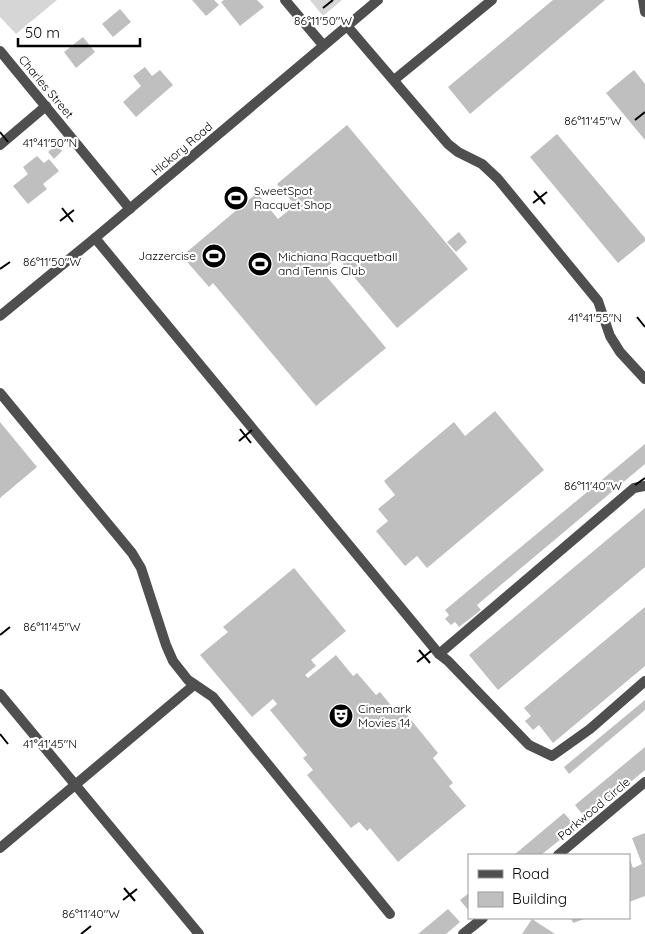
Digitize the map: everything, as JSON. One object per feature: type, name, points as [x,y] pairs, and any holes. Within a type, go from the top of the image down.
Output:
[{"type":"street","points":[[285,0],[323,46]]},
{"type":"street","name":"Hickory Road","points":[[0,316],[96,238],[378,0]]},
{"type":"street","points":[[394,80],[492,0]]},
{"type":"street","points":[[642,0],[645,12]]},
{"type":"street","points":[[347,26],[448,144],[458,152],[482,164],[498,179],[598,301],[610,336],[620,352],[645,380]]},
{"type":"street","name":"Charles Street","points":[[0,50],[130,209]]},
{"type":"street","points":[[0,145],[46,106]]},
{"type":"street","points":[[96,238],[440,654],[529,745],[552,756],[590,729],[645,681]]},
{"type":"street","points":[[0,393],[137,559],[170,654],[181,672],[194,685],[213,697],[390,914]]},
{"type":"street","points":[[440,654],[634,488],[645,486]]},
{"type":"street","points":[[0,848],[194,685]]},
{"type":"street","points":[[0,694],[199,934]]},
{"type":"street","name":"Parkwood Circle","points":[[559,854],[645,782]]},
{"type":"street","points":[[463,934],[482,919]]},
{"type":"shaded area","points":[[0,0],[57,0],[16,34],[0,17]]},
{"type":"shaded area","points":[[310,0],[342,0],[323,16]]},
{"type":"building","points":[[192,0],[214,0],[219,5],[206,16]]},
{"type":"building","points":[[224,0],[257,0],[264,7],[240,26],[221,2]]},
{"type":"building","points":[[553,0],[605,0],[470,114],[448,87]]},
{"type":"building","points":[[120,9],[131,22],[113,37],[102,24]]},
{"type":"building","points":[[83,37],[95,52],[76,68],[64,52]]},
{"type":"building","points":[[145,67],[152,76],[160,70],[173,85],[136,117],[123,102],[141,86],[133,76]]},
{"type":"building","points":[[634,70],[645,84],[645,140],[606,93]]},
{"type":"building","name":"Michiana Racquetball and Tennis Club","points":[[347,125],[468,269],[397,328],[338,258],[322,271],[386,348],[316,406],[213,283],[209,287],[182,256],[257,193],[278,219],[295,205],[277,184]]},
{"type":"building","points":[[557,134],[645,238],[645,241],[618,263],[530,157]]},
{"type":"building","points":[[57,144],[62,151],[54,159],[48,152]]},
{"type":"building","points":[[37,156],[44,163],[49,159],[59,171],[43,184],[47,189],[28,204],[13,186],[28,174],[23,167]]},
{"type":"building","points":[[459,232],[467,242],[456,252],[447,242]]},
{"type":"building","points":[[495,411],[544,470],[427,568],[417,556],[405,566],[376,531],[388,521],[378,509],[395,495],[384,481],[454,422],[465,436]]},
{"type":"building","points":[[0,422],[37,467],[0,498]]},
{"type":"building","points":[[645,444],[645,464],[477,605],[481,610],[459,627],[455,622],[451,625],[445,619],[449,615],[445,610]]},
{"type":"building","points":[[645,508],[645,567],[498,690],[469,655]]},
{"type":"building","name":"Cinemark Movies 14","points":[[294,568],[346,631],[311,660],[316,666],[305,675],[308,678],[336,655],[353,676],[357,673],[376,695],[380,692],[398,714],[403,710],[438,753],[433,758],[453,783],[449,786],[466,806],[398,862],[370,828],[367,831],[359,822],[351,828],[307,775],[313,770],[303,758],[307,755],[270,710],[277,704],[273,699],[252,717],[200,655],[228,632],[223,627]]},
{"type":"building","points":[[645,607],[645,666],[553,743],[539,725],[533,730],[525,721],[531,716],[524,708]]},
{"type":"building","points":[[645,700],[645,710],[569,774],[564,767]]},
{"type":"building","points":[[645,747],[645,770],[586,819],[575,805]]},
{"type":"building","points":[[564,813],[576,827],[542,854],[515,854]]},
{"type":"building","points":[[645,833],[645,896],[630,902],[630,860],[633,868],[642,864],[632,838]]},
{"type":"building","points":[[468,894],[468,910],[460,900]]},
{"type":"building","points":[[448,909],[460,922],[446,934],[418,934]]},
{"type":"building","points":[[532,919],[555,934],[522,934]]},
{"type":"building","points":[[571,919],[584,919],[573,923]]},
{"type":"place","name":"SweetSpot Racquet Shop","points":[[236,198]]},
{"type":"place","name":"Jazzercise","points":[[214,256]]},
{"type":"place","name":"Michiana Racquetball and Tennis Club","points":[[260,264]]},
{"type":"place","name":"Cinemark Movies 14","points":[[341,716]]}]
